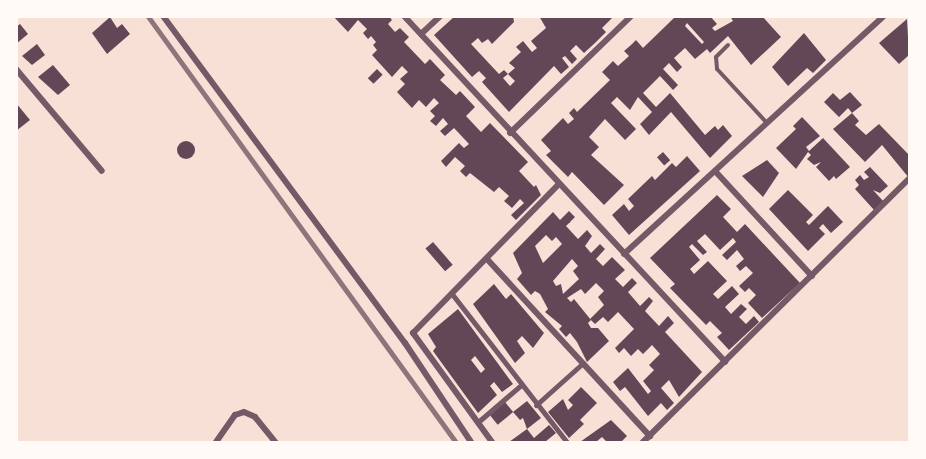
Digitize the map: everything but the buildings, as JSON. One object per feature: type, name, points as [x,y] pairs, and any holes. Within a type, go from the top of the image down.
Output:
[{"type":"street","points":[[163,16],[405,343],[471,442]]},
{"type":"street","points":[[405,16],[558,185],[725,362]]},
{"type":"street","points":[[421,34],[440,16]]},
{"type":"street","points":[[510,133],[631,16]]},
{"type":"street","points":[[624,254],[884,16]]},
{"type":"street","points":[[16,69],[102,171]]},
{"type":"street","points":[[715,171],[812,276]]},
{"type":"street","points":[[643,442],[909,178]]},
{"type":"street","points":[[492,442],[413,333],[558,185]]},
{"type":"street","points":[[488,259],[650,436]]},
{"type":"street","points":[[452,294],[567,442]]},
{"type":"street","points":[[536,405],[583,363]]},
{"type":"street","points":[[478,422],[521,385]]},
{"type":"street","points":[[216,442],[235,415],[244,412],[255,417],[275,442]]},
{"type":"lane","points":[[728,45],[717,57],[717,69],[767,123]]},
{"type":"railway","points":[[148,16],[456,442]]}]
